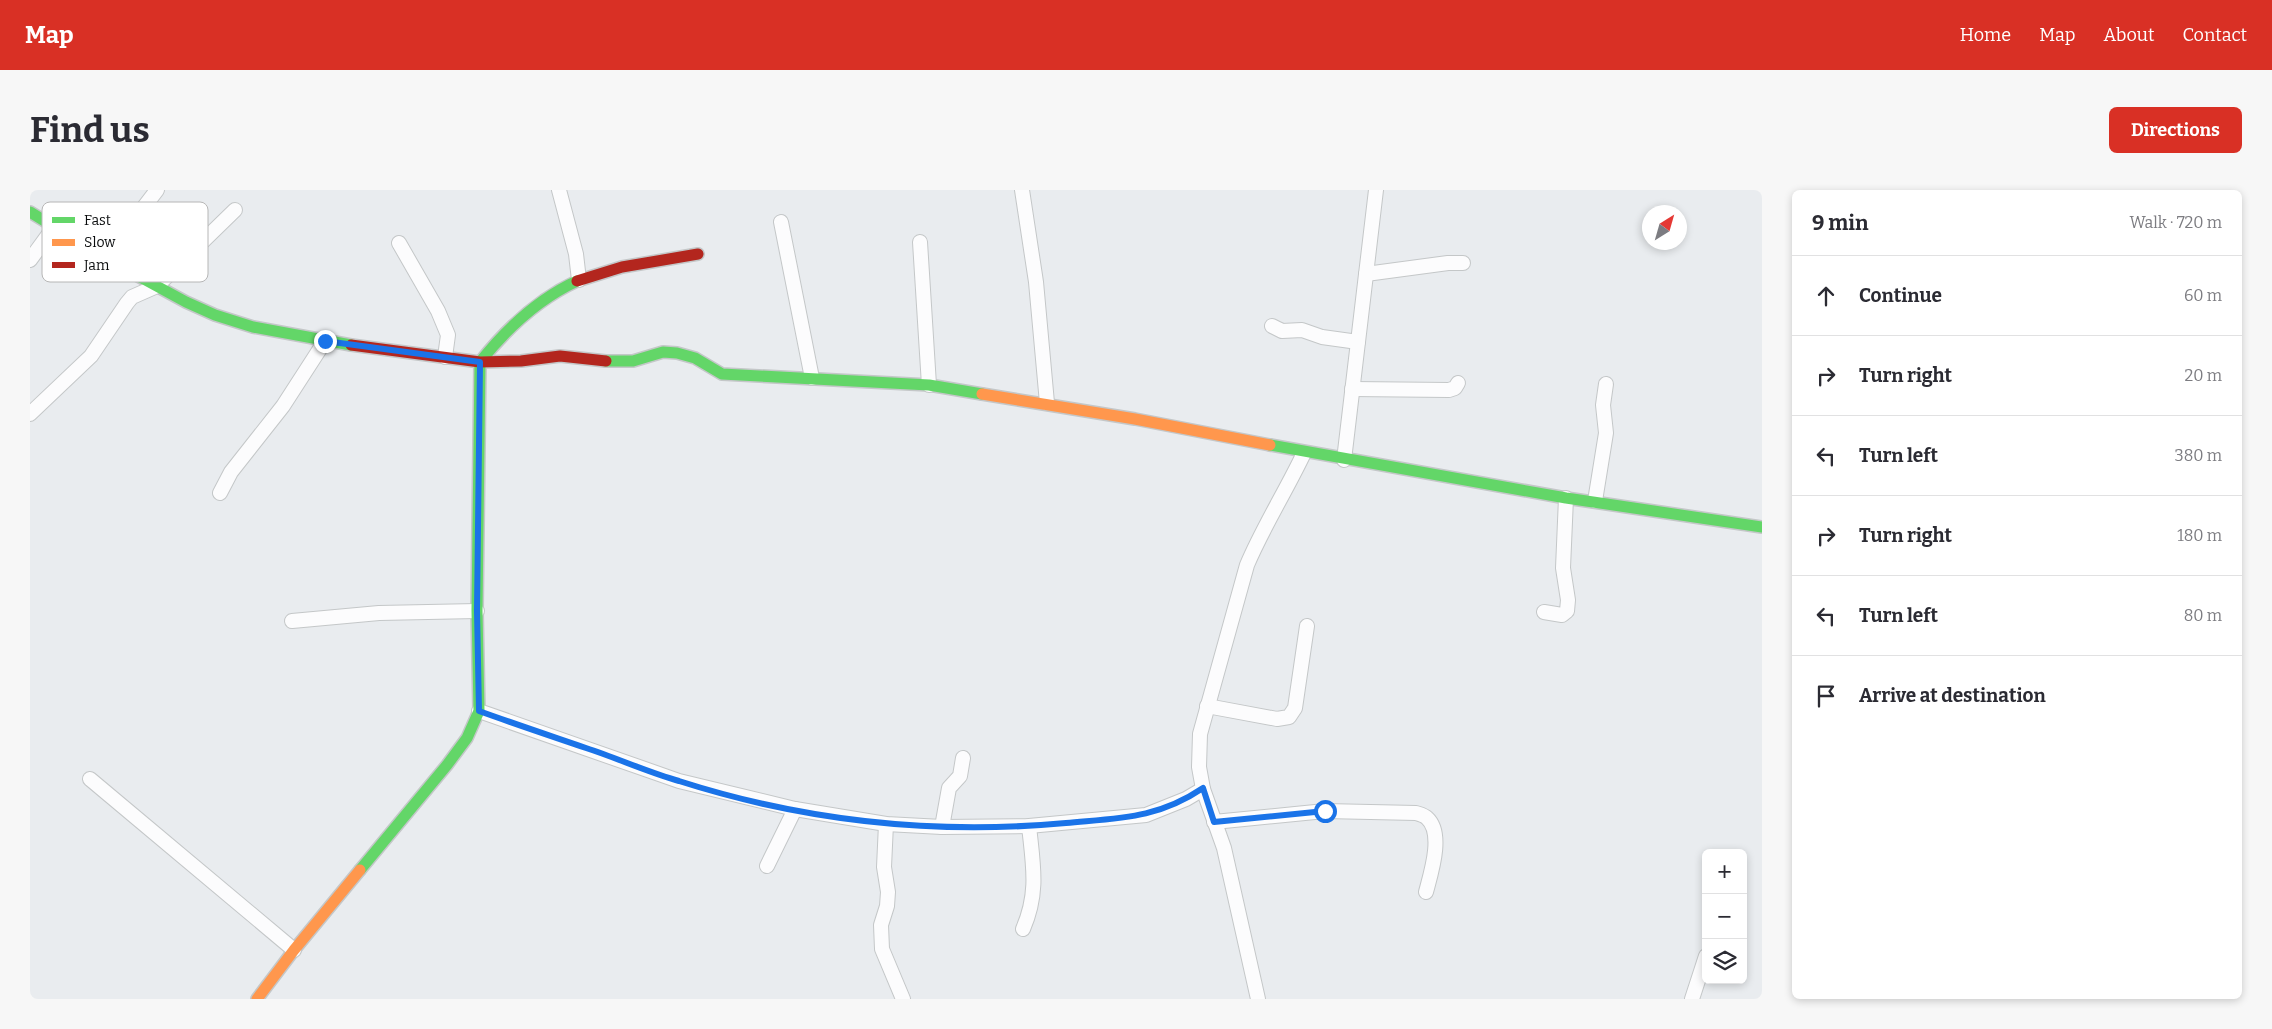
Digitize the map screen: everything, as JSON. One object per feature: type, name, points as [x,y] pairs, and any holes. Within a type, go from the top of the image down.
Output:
[{"type":"street","points":[[148,202],[157,190]]},
{"type":"street","points":[[560,190],[576,254],[579,280]]},
{"type":"street","points":[[1022,190],[1036,282],[1047,403]]},
{"type":"street","points":[[1344,460],[1376,190]]},
{"type":"street","points":[[208,236],[235,210]]},
{"type":"street","points":[[30,212],[42,219]]},
{"type":"street","points":[[781,222],[812,378]]},
{"type":"street","points":[[920,242],[929,386]]},
{"type":"street","points":[[30,260],[42,243]]},
{"type":"street","points":[[399,243],[438,311],[448,335],[445,357]]},
{"type":"street","points":[[257,999],[294,950],[447,765],[467,738],[479,711],[477,611],[480,362],[494,342],[554,292],[579,280],[645,262],[698,254]]},
{"type":"street","points":[[1366,274],[1448,263],[1463,264]]},
{"type":"street","points":[[150,282],[215,315],[253,327],[325,341],[480,362],[521,361],[560,356],[599,361],[633,361],[663,352],[677,353],[695,358],[722,374],[929,386],[1047,403],[1344,460],[1566,498],[1762,527]]},
{"type":"street","points":[[30,414],[90,356],[132,297],[157,286],[161,282]]},
{"type":"street","points":[[1272,326],[1282,331],[1302,330],[1322,337],[1358,342]]},
{"type":"street","points":[[220,493],[231,472],[283,406],[325,341]]},
{"type":"street","points":[[1352,389],[1449,390],[1455,388],[1458,383]]},
{"type":"street","points":[[1595,501],[1606,432],[1603,405],[1606,384]]},
{"type":"street","points":[[1258,999],[1224,848],[1203,788],[1199,767],[1200,734],[1247,565],[1258,540],[1283,496],[1304,453]]},
{"type":"street","points":[[1544,612],[1562,615],[1567,611],[1568,600],[1563,568],[1566,498]]},
{"type":"street","points":[[292,620],[379,614],[477,611]]},
{"type":"street","points":[[1207,706],[1277,719],[1289,717],[1295,708],[1307,626]]},
{"type":"street","points":[[479,711],[679,782],[795,810],[886,824],[942,828],[1029,826],[1146,815],[1186,800],[1203,788]]},
{"type":"street","points":[[942,828],[949,788],[960,776],[963,758]]},
{"type":"street","points":[[90,779],[294,950]]},
{"type":"street","points":[[766,866],[795,810]]},
{"type":"street","points":[[1214,822],[1325,811],[1416,813],[1426,817],[1434,827],[1435,860],[1426,892]]},
{"type":"street","points":[[886,824],[884,867],[888,892],[887,906],[881,925],[882,949],[903,999]]},
{"type":"street","points":[[1023,929],[1032,909],[1034,885],[1029,826]]},
{"type":"street","points":[[1692,999],[1702,968]]},
{"type":"traffic: fast","points":[[30,212],[42,219]]},
{"type":"traffic: fast","points":[[360,870],[447,765],[467,738],[479,711],[477,611],[480,362],[512,326],[549,296],[577,281]]},
{"type":"traffic: fast","points":[[149,282],[215,315],[253,327],[351,345]]},
{"type":"traffic: fast","points":[[606,361],[633,361],[663,352],[677,353],[695,358],[722,374],[929,385],[982,394]]},
{"type":"traffic: fast","points":[[1270,445],[1566,498],[1762,527]]},
{"type":"traffic: slow","points":[[982,394],[1135,419],[1270,445]]},
{"type":"traffic: slow","points":[[257,999],[294,950],[360,870]]},
{"type":"traffic: jam","points":[[577,281],[622,267],[698,254]]},
{"type":"traffic: jam","points":[[351,345],[480,362],[521,361],[560,356],[606,361]]},
{"type":"route","points":[[325,341],[480,362],[477,611],[480,678],[479,711],[679,782],[795,810],[886,824],[942,828],[1029,826],[1146,815],[1186,800],[1203,788],[1214,822],[1325,811]]}]
